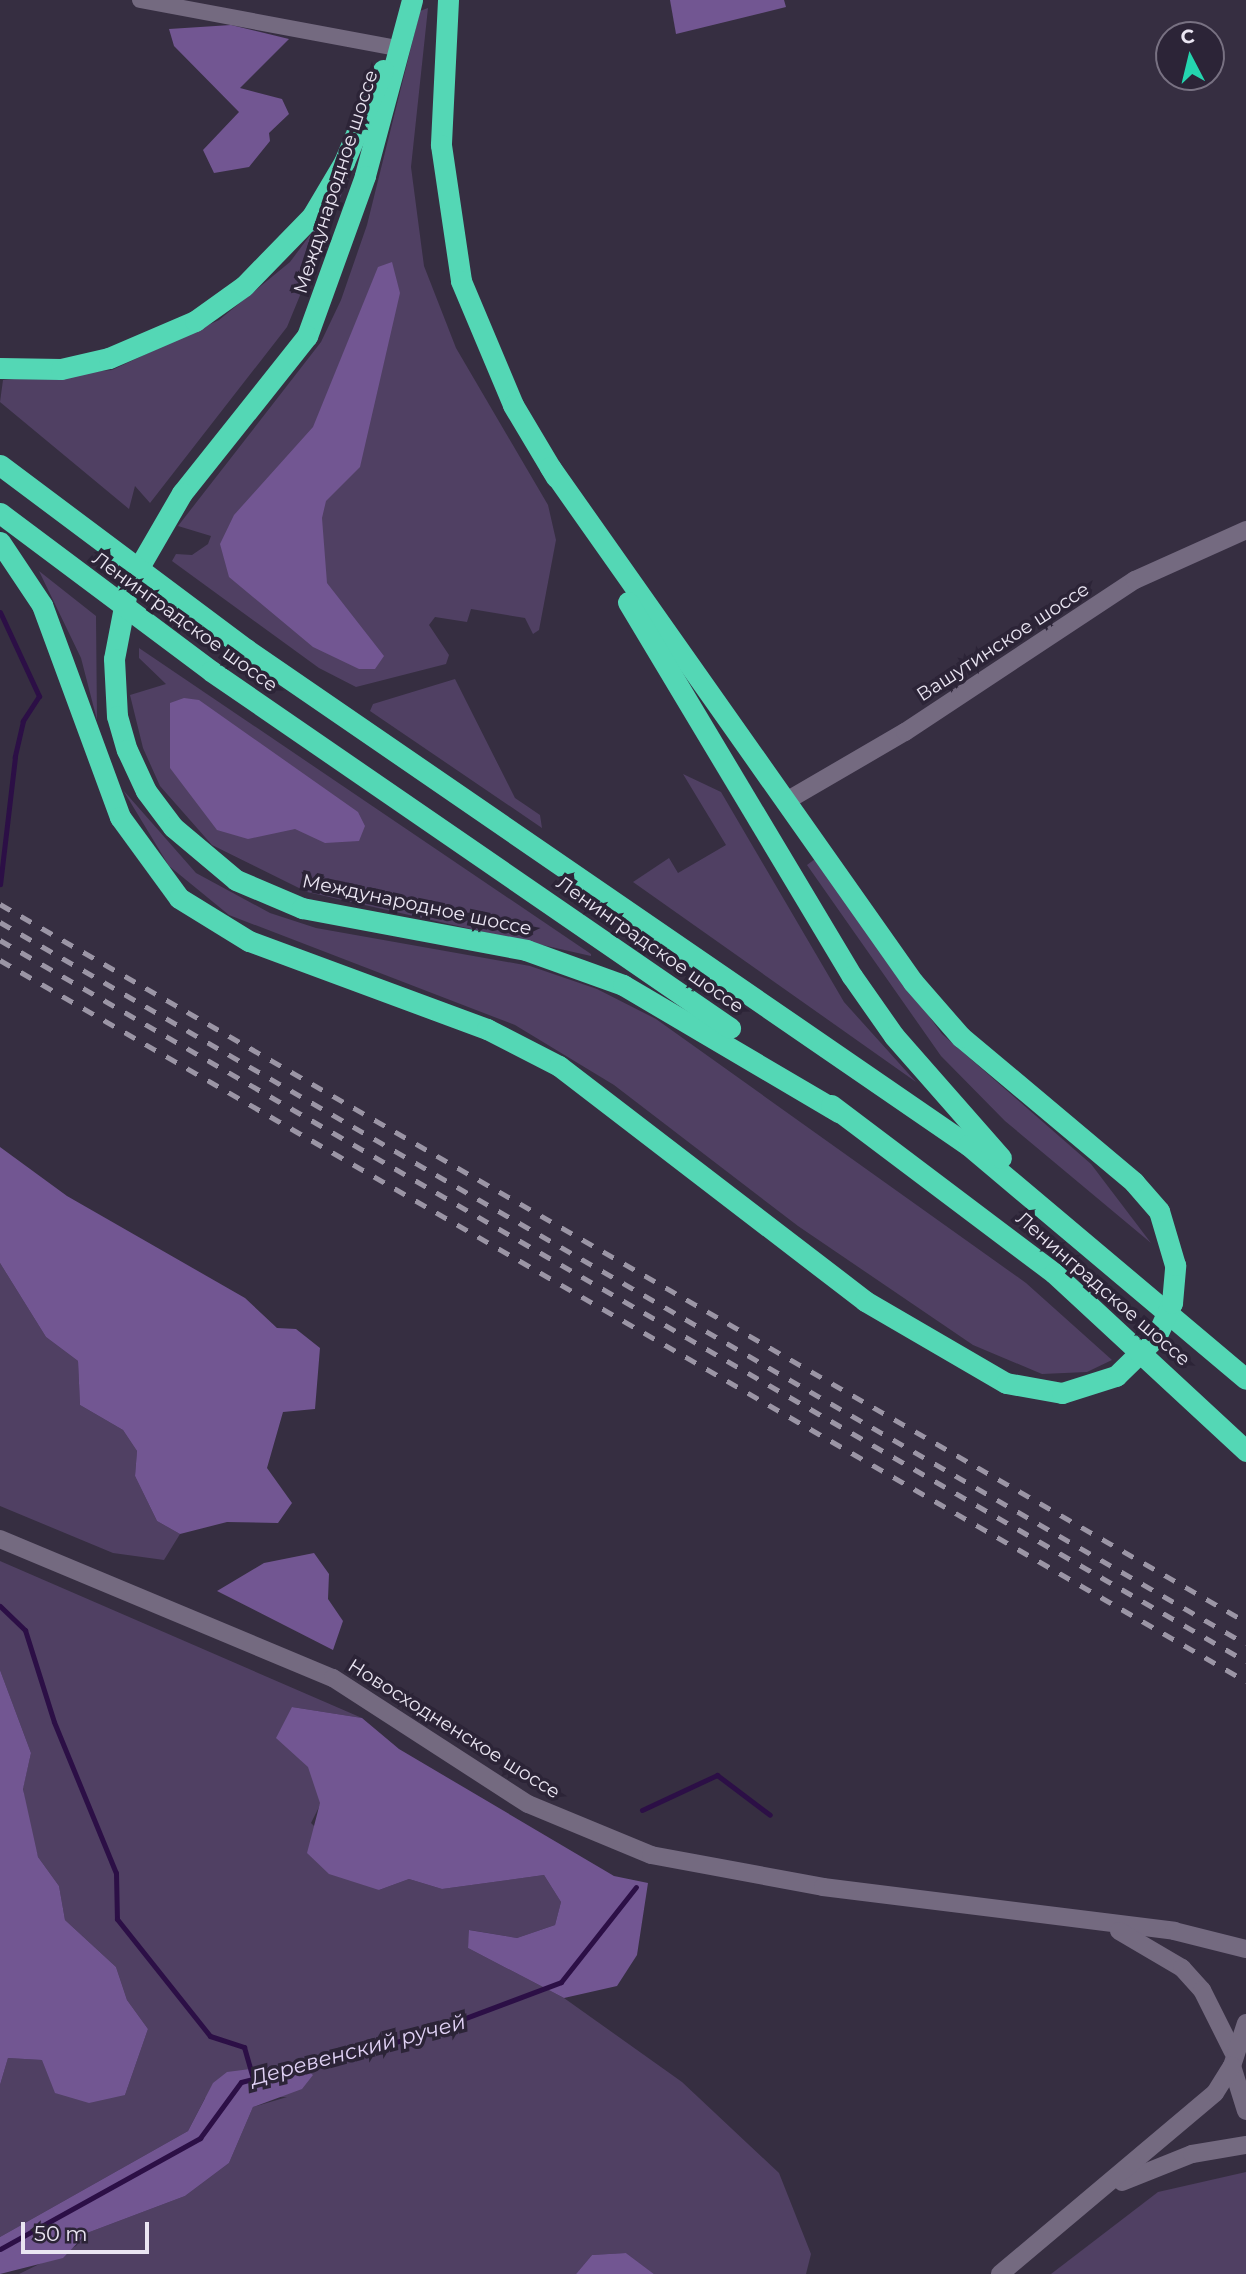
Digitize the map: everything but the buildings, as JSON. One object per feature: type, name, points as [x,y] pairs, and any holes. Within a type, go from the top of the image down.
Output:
[{"type":"highway","points":[[448,0],[441,145],[458,268],[484,344],[550,467],[852,976],[894,1036],[1040,1200]]},
{"type":"highway","points":[[0,368],[61,369],[109,358],[195,321],[244,286],[312,216],[365,117],[391,47],[412,2]]},
{"type":"highway","name":"Международное шоссе","points":[[412,2],[365,176],[307,336],[154,534],[128,586],[114,659],[117,716],[146,791],[173,827],[236,880],[302,908],[526,950],[623,985],[839,1112]]},
{"type":"highway","name":"Ленинградское шоссе","points":[[0,466],[246,649],[1040,1200],[1246,1379]]},
{"type":"highway","points":[[0,542],[42,605],[120,817],[179,898],[249,941],[487,1029],[559,1066],[865,1301],[1006,1383],[1062,1393],[1116,1376],[1151,1345],[1171,1303],[1175,1265],[1158,1211],[1135,1182],[961,1037],[912,982],[788,800],[550,467]]},
{"type":"highway","name":"Ленинградское шоссе","points":[[0,513],[211,671],[762,1051],[1054,1273],[1246,1451]]},
{"type":"main road","name":"Вашутинское шоссе","points":[[788,800],[905,732],[1135,580],[1246,530]]},
{"type":"main road","name":"Новосходненское шоссе","points":[[0,1539],[333,1678],[517,1798],[595,1836],[697,1866],[1110,1927],[1188,1933],[1246,1949]]},
{"type":"main road","name":"Новосходненское шоссе","points":[[1110,1927],[1182,1968],[1202,1990],[1233,2059],[1246,2111]]},
{"type":"main road","points":[[1000,2274],[1215,2094],[1233,2059],[1246,2023]]},
{"type":"main road","points":[[1097,2195],[1184,2157],[1246,2146]]},
{"type":"street","points":[[141,0],[391,47]]},
{"type":"shaded area","points":[[670,0],[784,0],[786,7],[676,34]]},
{"type":"shaded area","points":[[428,8],[411,167],[424,266],[456,348],[548,505],[556,540],[539,630],[533,634],[525,618],[471,609],[467,622],[435,617],[429,625],[449,655],[446,664],[356,687],[319,668],[172,561],[176,554],[192,555],[208,544],[211,536],[178,526],[321,342],[341,300],[367,225],[420,11]]},
{"type":"shaded area","points":[[231,25],[289,39],[240,88],[282,99],[289,114],[269,133],[270,141],[249,167],[214,173],[203,150],[239,112],[174,46],[169,29]]},
{"type":"shaded area","points":[[343,191],[287,327],[150,503],[135,486],[129,509],[0,402],[3,380],[112,370],[219,320],[290,262]]},
{"type":"shaded area","points":[[392,262],[400,293],[360,467],[326,501],[322,518],[327,583],[384,656],[375,669],[359,669],[313,647],[229,577],[220,544],[234,515],[313,427],[378,267]]},
{"type":"shaded area","points":[[39,571],[96,616],[97,720],[81,658]]},
{"type":"shaded area","points":[[139,648],[591,956],[307,892],[212,845],[160,786],[143,748],[130,695],[166,684],[139,658]]},
{"type":"shaded area","points":[[455,679],[515,798],[540,815],[542,828],[370,711],[373,704]]},
{"type":"shaded area","points":[[184,698],[199,700],[358,812],[365,826],[359,841],[325,843],[295,829],[248,839],[217,830],[170,768],[170,703]]},
{"type":"shaded area","points":[[683,774],[721,792],[844,1002],[916,1082],[633,882],[669,858],[678,873],[726,845]]},
{"type":"shaded area","points":[[123,790],[196,873],[270,913],[316,928],[530,966],[597,989],[656,1019],[1026,1283],[1112,1360],[1087,1372],[1042,1374],[973,1345],[798,1226],[614,1085],[515,1025],[229,915],[169,866]]},
{"type":"shaded area","points":[[815,859],[942,1034],[1091,1164],[1151,1243],[1005,1121],[941,1056],[807,865]]},
{"type":"shaded area","points":[[0,1147],[67,1196],[245,1298],[277,1328],[296,1329],[320,1348],[315,1409],[283,1412],[267,1468],[292,1503],[278,1523],[227,1522],[180,1534],[157,1521],[135,1476],[137,1451],[123,1430],[80,1405],[78,1361],[46,1337],[0,1263]]},
{"type":"shaded area","points":[[0,1263],[46,1337],[78,1361],[80,1405],[123,1430],[137,1451],[135,1476],[157,1521],[180,1534],[164,1560],[113,1553],[0,1506]]},
{"type":"shaded area","points":[[314,1553],[329,1574],[328,1599],[343,1621],[333,1650],[217,1591],[264,1563]]},
{"type":"shaded area","points":[[0,1561],[362,1718],[292,1707],[321,1803],[311,1823],[379,1890],[409,1879],[442,1889],[544,1875],[561,1902],[555,1925],[517,1938],[470,1930],[468,1948],[564,1998],[682,2082],[779,2173],[811,2254],[806,2274],[654,2274],[626,2253],[592,2255],[576,2274],[19,2274],[76,2246],[87,2233],[185,2196],[229,2163],[253,2107],[287,2097],[205,2098],[188,2131],[0,2237],[0,2085],[8,2058],[43,2060],[56,2093],[125,2095],[148,2029],[127,2000],[116,1967],[65,1920],[59,1886],[38,1857],[28,1824],[23,1788],[31,1753],[0,1670]]},
{"type":"shaded area","points":[[0,1670],[31,1753],[23,1789],[38,1857],[59,1886],[65,1920],[116,1967],[127,2000],[148,2029],[125,2095],[89,2103],[55,2093],[42,2060],[8,2058],[0,2085]]},
{"type":"shaded area","points":[[292,1707],[362,1718],[399,1749],[614,1876],[648,1883],[637,1955],[617,1986],[564,1998],[468,1948],[469,1930],[517,1938],[555,1925],[561,1902],[544,1875],[442,1889],[409,1879],[379,1890],[329,1874],[307,1853],[320,1803],[308,1767],[276,1738]]},
{"type":"shaded area","points":[[298,2063],[313,2075],[302,2089],[253,2107],[229,2163],[185,2196],[87,2233],[63,2258],[0,2274],[0,2237],[188,2131],[213,2083],[227,2072]]},
{"type":"shaded area","points":[[1246,2172],[1246,2274],[1051,2274],[1158,2192]]},
{"type":"shaded area","points":[[626,2253],[654,2274],[576,2274],[592,2255]]},
{"type":"waterway","points":[[0,612],[39,696],[23,721],[15,757],[0,884]]},
{"type":"waterway","points":[[0,1606],[25,1630],[54,1722],[116,1873],[117,1919],[210,2036],[244,2047],[253,2078]]},
{"type":"waterway","name":"Деревенский ручей","points":[[642,1810],[717,1775],[770,1815]]},
{"type":"waterway","name":"Деревенский ручей","points":[[0,2249],[200,2138],[241,2082],[415,2037],[561,1982],[636,1887]]},
{"type":"railway","points":[[0,904],[1246,1622]]},
{"type":"railway","points":[[0,922],[1246,1644]]},
{"type":"railway","points":[[0,940],[1246,1661]]},
{"type":"railway","points":[[0,960],[1246,1681]]}]
